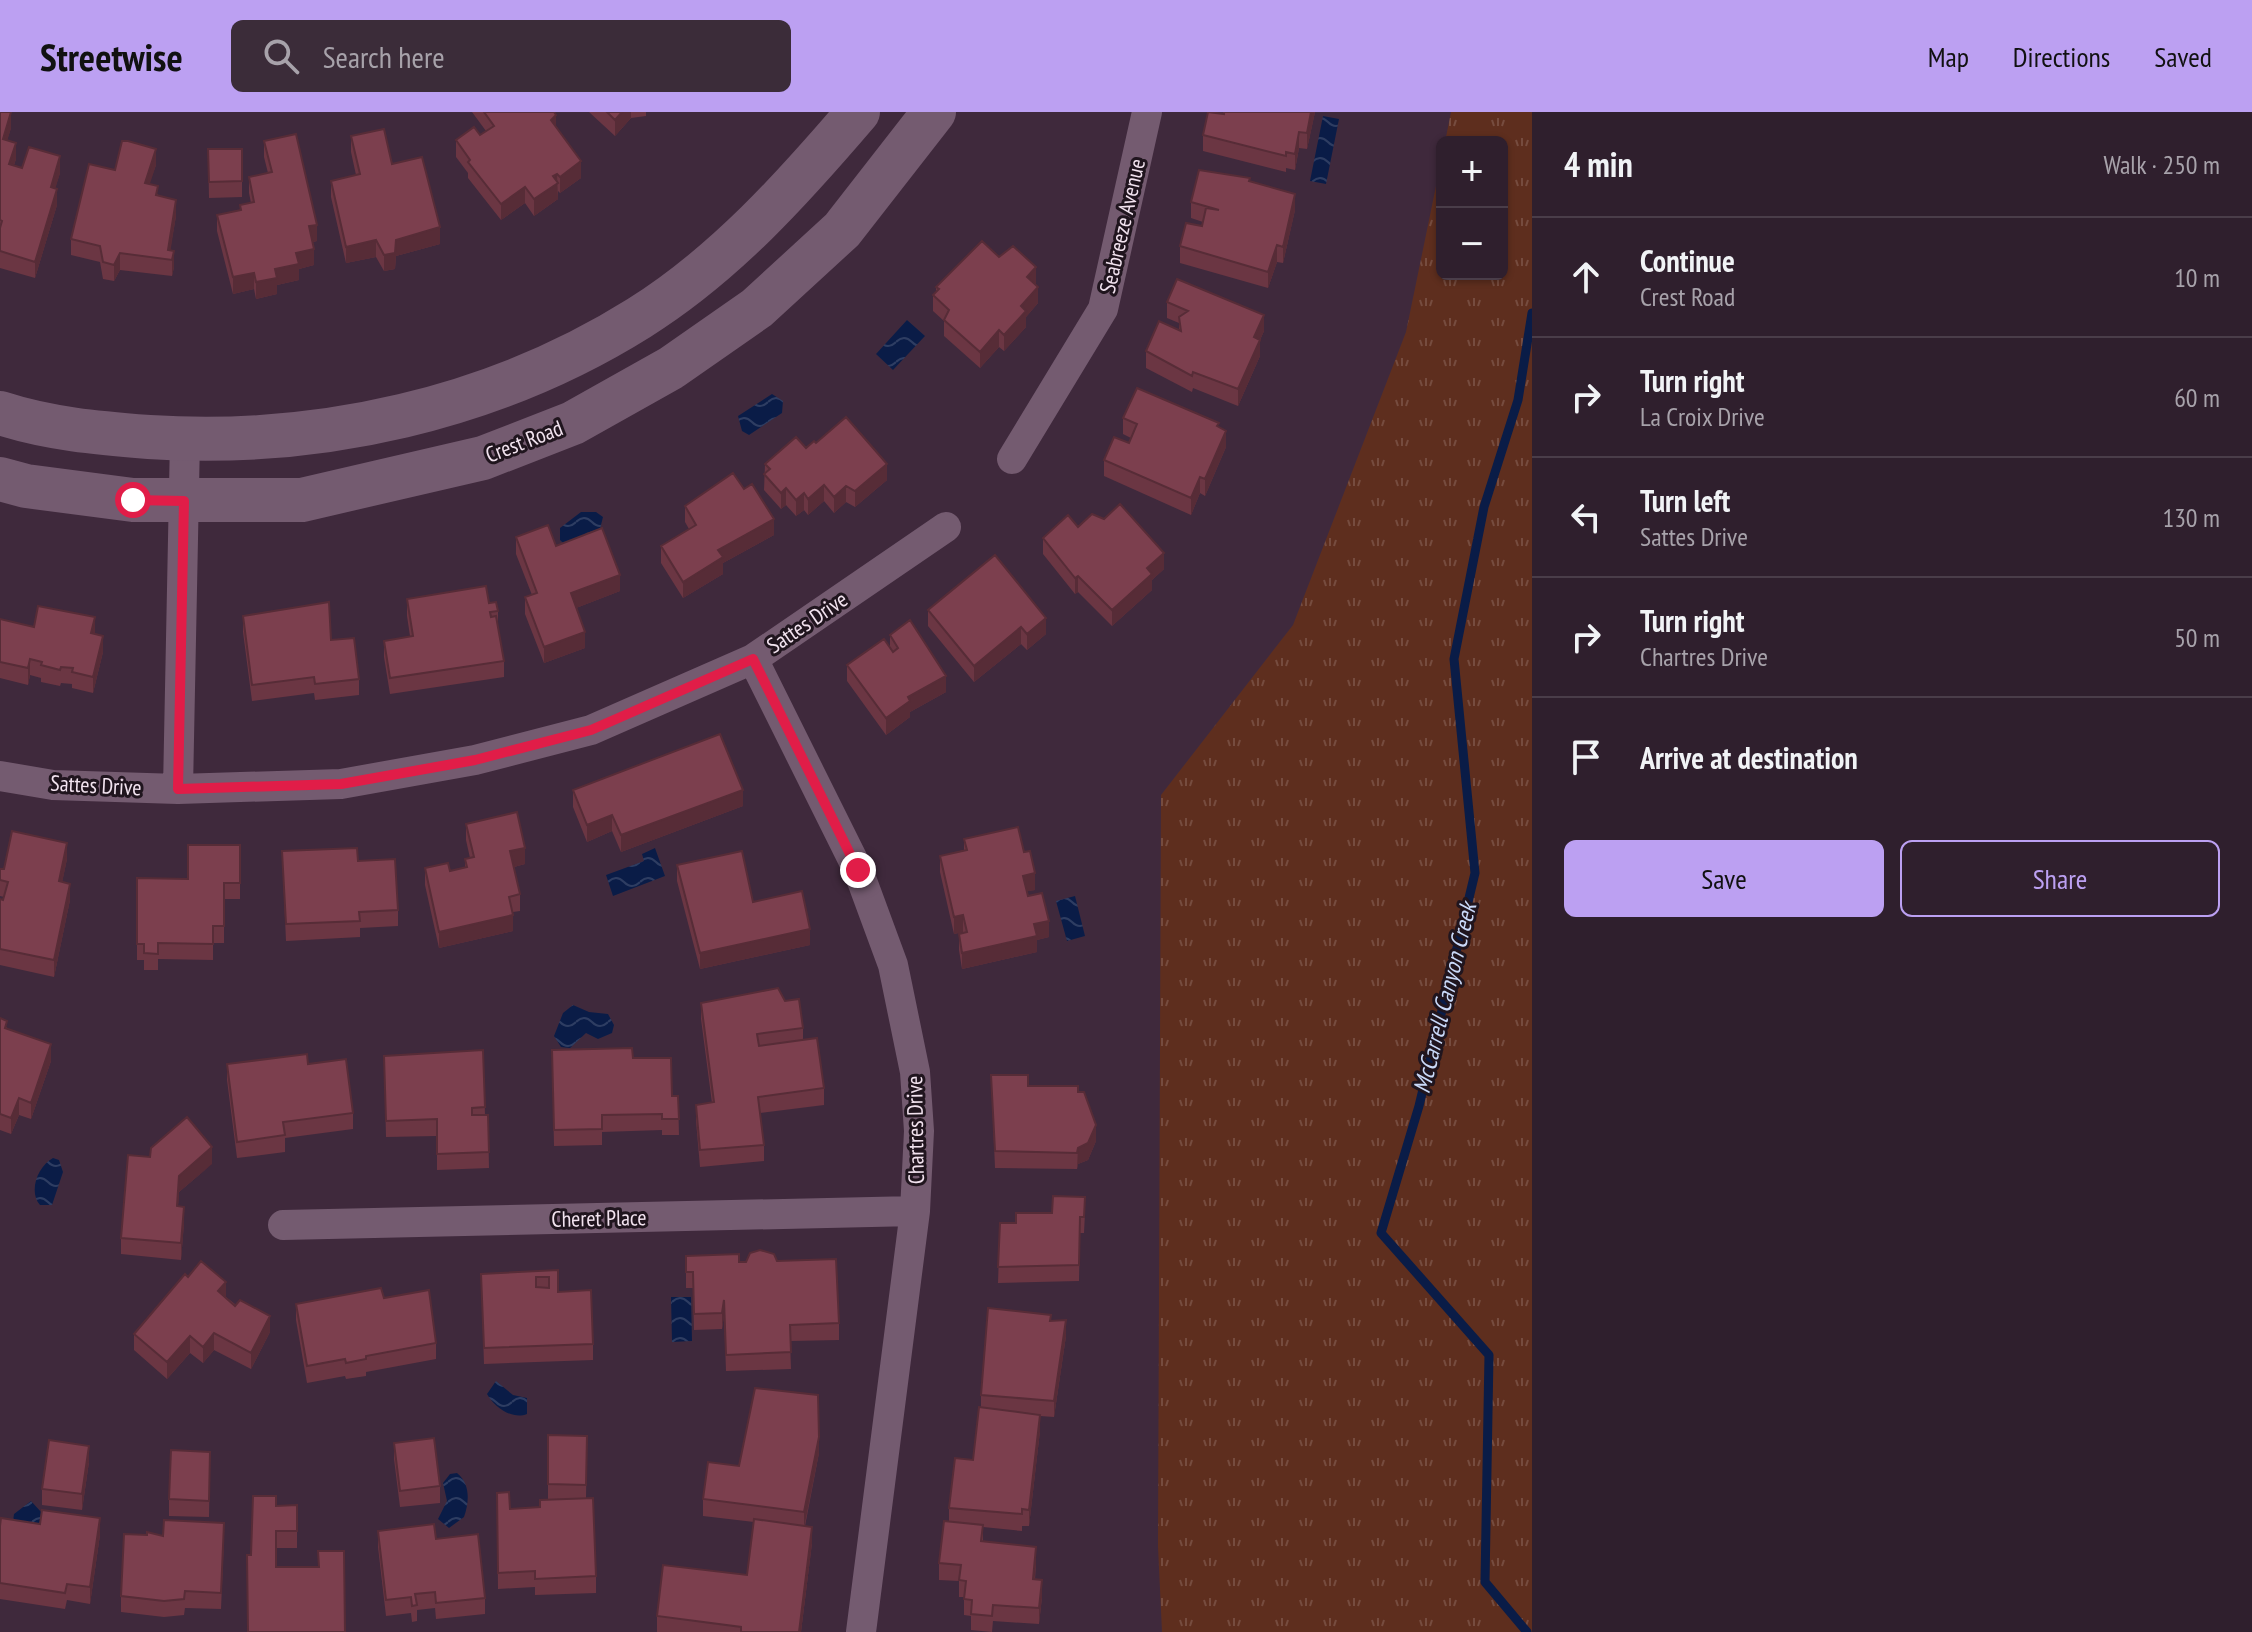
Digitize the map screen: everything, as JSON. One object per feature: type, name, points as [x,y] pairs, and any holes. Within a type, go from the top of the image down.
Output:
[{"type":"main road","points":[[0,413],[87,433],[185,439],[316,434],[433,409],[537,372],[639,318],[704,270],[789,192],[858,112]]},
{"type":"main road","name":"Crest Road","points":[[0,479],[26,486],[133,500],[302,500],[483,458],[573,423],[671,368],[757,308],[842,230],[934,112]]},
{"type":"street","name":"Seabreeze Avenue","points":[[1012,459],[1103,309],[1147,112]]},
{"type":"street","points":[[178,789],[185,439]]},
{"type":"street","name":"Sattes Drive","points":[[0,776],[53,785],[178,789],[341,784],[475,760],[591,730],[753,659],[946,527]]},
{"type":"street","name":"Chartres Drive","points":[[753,659],[858,870],[893,965],[915,1072],[919,1131],[915,1211],[861,1632]]},
{"type":"street","name":"Cheret Place","points":[[283,1225],[915,1211]]},
{"type":"green space","points":[[1451,112],[1532,112],[1532,1632],[1162,1632],[1158,1546],[1161,795],[1293,625],[1406,332],[1436,186],[1436,280],[1508,280],[1508,136],[1446,136]]},
{"type":"water","points":[[1323,116],[1339,119],[1326,184],[1310,181]]},
{"type":"water","points":[[907,320],[925,336],[893,370],[876,354]]},
{"type":"water","points":[[772,394],[783,401],[782,413],[749,435],[742,431],[738,416]]},
{"type":"water","points":[[581,512],[596,512],[603,517],[600,529],[586,533],[581,541],[567,547],[560,540],[560,528]]},
{"type":"water","points":[[655,848],[665,876],[613,896],[606,875],[644,861],[642,854]]},
{"type":"water","points":[[1075,896],[1085,936],[1067,941],[1056,901]]},
{"type":"water","points":[[573,1005],[589,1012],[608,1014],[614,1025],[612,1033],[598,1039],[586,1033],[570,1048],[561,1047],[554,1036],[563,1013]]},
{"type":"water","points":[[53,1158],[59,1160],[63,1172],[52,1205],[40,1205],[35,1193],[36,1179]]},
{"type":"water","points":[[671,1297],[691,1297],[692,1341],[672,1342]]},
{"type":"water","points":[[496,1381],[513,1395],[527,1398],[527,1414],[510,1414],[494,1403],[487,1394]]},
{"type":"water","points":[[457,1473],[467,1488],[467,1506],[464,1517],[449,1528],[438,1519],[447,1501],[443,1483],[450,1474]]},
{"type":"water","points":[[31,1501],[53,1525],[13,1521],[14,1514]]},
{"type":"building","points":[[0,112],[11,112],[3,139],[16,143],[9,164],[22,168],[29,147],[60,156],[51,187],[57,189],[35,262],[0,251]]},
{"type":"building","points":[[484,112],[554,112],[556,115],[551,120],[581,161],[560,177],[557,174],[553,176],[558,183],[534,199],[525,187],[501,204],[468,162],[470,160],[456,140],[474,127],[480,135],[494,126]]},
{"type":"building","points":[[607,112],[622,112],[615,120]]},
{"type":"building","points":[[1208,112],[1311,112],[1307,133],[1299,132],[1295,154],[1286,152],[1286,156],[1203,135]]},
{"type":"building","points":[[384,129],[392,164],[422,157],[440,227],[396,240],[395,253],[384,255],[376,240],[346,247],[331,181],[360,174],[351,136]]},
{"type":"building","points":[[296,134],[317,225],[309,226],[314,249],[296,253],[299,264],[275,269],[277,278],[256,282],[254,273],[233,277],[217,215],[241,210],[240,205],[254,202],[249,177],[272,172],[264,141]]},
{"type":"building","points":[[122,141],[156,149],[145,183],[158,186],[156,195],[176,200],[168,250],[174,251],[172,260],[120,253],[114,265],[103,262],[100,246],[71,239],[89,164],[115,170]]},
{"type":"building","points":[[208,149],[242,149],[242,181],[209,182]]},
{"type":"building","points":[[1199,170],[1250,178],[1249,181],[1295,194],[1283,247],[1277,245],[1268,272],[1180,246],[1186,223],[1202,226],[1206,208],[1219,210],[1191,202]]},
{"type":"building","points":[[982,241],[999,257],[1013,246],[1036,267],[1027,277],[1038,287],[1021,306],[1026,311],[1004,335],[999,330],[980,352],[944,320],[949,310],[933,295],[939,289],[936,287]]},
{"type":"building","points":[[1177,279],[1264,315],[1254,337],[1260,340],[1238,389],[1193,372],[1192,376],[1146,351],[1159,321],[1181,331],[1179,317],[1188,311],[1167,302]]},
{"type":"building","points":[[1137,388],[1219,423],[1217,426],[1226,431],[1205,479],[1200,477],[1191,498],[1104,460],[1114,437],[1129,443],[1137,424],[1123,418]]},
{"type":"building","points":[[846,417],[887,464],[855,491],[846,486],[834,497],[824,485],[808,499],[804,493],[796,500],[786,488],[781,493],[764,474],[770,469],[765,464],[796,437],[806,448]]},
{"type":"building","points":[[733,473],[744,489],[752,484],[774,519],[718,550],[723,557],[683,582],[661,546],[696,525],[685,506]]},
{"type":"building","points":[[1120,504],[1164,553],[1147,568],[1152,574],[1112,610],[1078,576],[1075,578],[1043,538],[1068,515],[1078,527],[1092,514],[1104,519]]},
{"type":"building","points":[[548,525],[556,546],[602,528],[620,575],[571,593],[585,632],[544,647],[525,597],[537,593],[516,537]]},
{"type":"building","points":[[995,555],[1046,618],[1027,634],[1021,627],[974,666],[928,610]]},
{"type":"building","points":[[486,586],[489,603],[496,602],[498,611],[490,612],[491,617],[496,616],[504,661],[390,678],[384,641],[413,636],[407,599]]},
{"type":"building","points":[[329,602],[331,640],[354,638],[359,679],[315,684],[314,677],[252,685],[243,616]]},
{"type":"building","points":[[38,606],[95,617],[91,633],[103,636],[93,677],[72,672],[73,668],[61,667],[60,670],[30,659],[28,668],[0,662],[0,619],[34,627]]},
{"type":"building","points":[[910,620],[946,676],[908,697],[910,701],[886,718],[847,665],[884,639],[893,652],[898,648],[890,635]]},
{"type":"building","points":[[720,734],[743,790],[621,835],[612,815],[587,825],[573,790]]},
{"type":"building","points":[[517,812],[525,848],[510,851],[520,894],[509,897],[513,915],[439,932],[425,868],[448,863],[450,871],[467,867],[465,859],[474,857],[466,824]]},
{"type":"building","points":[[1018,827],[1024,852],[1030,851],[1035,873],[1023,876],[1028,896],[1042,893],[1049,921],[1034,924],[1037,936],[962,953],[959,934],[967,932],[963,915],[954,917],[940,856],[967,850],[964,839]]},
{"type":"building","points":[[12,831],[67,843],[59,881],[70,884],[54,960],[0,949],[0,899],[3,900],[8,882],[0,880],[0,869],[4,869]]},
{"type":"building","points":[[188,845],[240,845],[240,883],[224,883],[224,926],[213,926],[213,944],[158,943],[158,954],[144,953],[144,944],[137,944],[137,878],[188,879]]},
{"type":"building","points":[[357,848],[358,861],[395,859],[398,910],[359,912],[360,921],[286,924],[282,851]]},
{"type":"building","points":[[742,851],[753,902],[802,891],[810,929],[700,953],[677,865]]},
{"type":"building","points":[[778,988],[785,1001],[799,999],[803,1028],[757,1034],[759,1046],[817,1038],[824,1088],[758,1097],[764,1145],[700,1150],[696,1105],[714,1102],[701,1003]]},
{"type":"building","points":[[0,1018],[7,1021],[5,1028],[51,1044],[31,1103],[19,1098],[11,1118],[0,1114]]},
{"type":"building","points":[[632,1048],[633,1058],[671,1058],[672,1096],[678,1096],[679,1119],[662,1119],[662,1114],[602,1115],[602,1129],[554,1130],[552,1050]]},
{"type":"building","points":[[483,1050],[485,1107],[472,1108],[472,1115],[488,1115],[489,1152],[437,1154],[437,1119],[386,1121],[384,1056]]},
{"type":"building","points":[[307,1054],[308,1064],[346,1059],[353,1113],[283,1122],[285,1135],[237,1142],[227,1064]]},
{"type":"building","points":[[991,1075],[1028,1075],[1028,1086],[1078,1086],[1078,1092],[1084,1092],[1096,1125],[1088,1143],[1078,1148],[1077,1153],[995,1151]]},
{"type":"building","points":[[187,1117],[212,1147],[179,1176],[177,1206],[184,1207],[181,1243],[121,1238],[128,1155],[150,1157],[151,1148]]},
{"type":"building","points":[[1053,1196],[1085,1197],[1084,1217],[1080,1217],[1079,1265],[998,1267],[1000,1223],[1016,1223],[1016,1213],[1052,1213]]},
{"type":"building","points":[[760,1250],[774,1254],[777,1261],[836,1259],[839,1323],[790,1325],[791,1352],[726,1355],[724,1300],[722,1313],[694,1314],[693,1272],[686,1272],[686,1256],[739,1254],[739,1262],[746,1262],[750,1253]]},
{"type":"building","points":[[201,1261],[226,1282],[218,1291],[235,1306],[240,1300],[270,1316],[251,1353],[214,1333],[203,1347],[190,1336],[167,1362],[134,1334],[185,1274],[188,1277]]},
{"type":"building","points":[[558,1270],[558,1292],[591,1290],[593,1344],[484,1348],[481,1274]],"holes":[[[536,1277],[549,1277],[549,1288],[536,1287]]]},
{"type":"building","points":[[381,1288],[384,1298],[429,1290],[436,1343],[366,1356],[366,1359],[346,1363],[345,1359],[307,1366],[296,1304]]},
{"type":"building","points":[[988,1308],[1051,1315],[1050,1321],[1066,1320],[1054,1401],[981,1395]]},
{"type":"building","points":[[755,1388],[818,1395],[819,1437],[804,1512],[703,1499],[708,1462],[739,1466]]},
{"type":"building","points":[[979,1407],[1040,1415],[1029,1510],[1022,1509],[1022,1514],[949,1508],[955,1458],[973,1460]]},
{"type":"building","points":[[548,1435],[587,1436],[586,1485],[548,1484]]},
{"type":"building","points":[[434,1438],[440,1486],[400,1491],[394,1443]]},
{"type":"building","points":[[49,1440],[89,1446],[82,1494],[42,1489]]},
{"type":"building","points":[[171,1450],[210,1452],[209,1501],[169,1499]]},
{"type":"building","points":[[509,1492],[510,1509],[540,1507],[540,1500],[593,1498],[596,1576],[535,1579],[535,1571],[498,1573],[497,1493]]},
{"type":"building","points":[[253,1496],[276,1496],[276,1506],[297,1505],[297,1531],[276,1531],[276,1567],[319,1567],[318,1551],[344,1551],[345,1632],[248,1632],[247,1555],[251,1555]]},
{"type":"building","points":[[42,1510],[100,1518],[90,1587],[67,1584],[65,1593],[0,1583],[1,1518],[40,1524]]},
{"type":"building","points":[[754,1519],[812,1527],[799,1632],[741,1632],[741,1627],[657,1616],[663,1565],[747,1575]]},
{"type":"building","points":[[164,1520],[224,1523],[221,1593],[185,1591],[184,1599],[164,1601],[121,1596],[124,1534],[147,1535],[147,1532],[163,1536]]},
{"type":"building","points":[[944,1521],[983,1525],[981,1541],[1036,1547],[1033,1579],[1042,1580],[1039,1608],[993,1605],[992,1616],[971,1614],[972,1600],[964,1599],[966,1581],[959,1580],[961,1565],[939,1563]]},
{"type":"building","points":[[434,1524],[436,1539],[478,1534],[485,1598],[436,1603],[435,1592],[415,1594],[417,1605],[412,1606],[411,1597],[386,1600],[378,1531]]},
{"type":"waterway","name":"McCarrell Canyon Creek","points":[[1527,1632],[1485,1582],[1489,1355],[1381,1233],[1419,1106],[1475,873],[1454,659],[1484,507],[1518,400],[1532,313]]},
{"type":"route","points":[[133,500],[184,501],[178,789],[341,784],[475,760],[591,730],[753,659],[858,870]]}]
